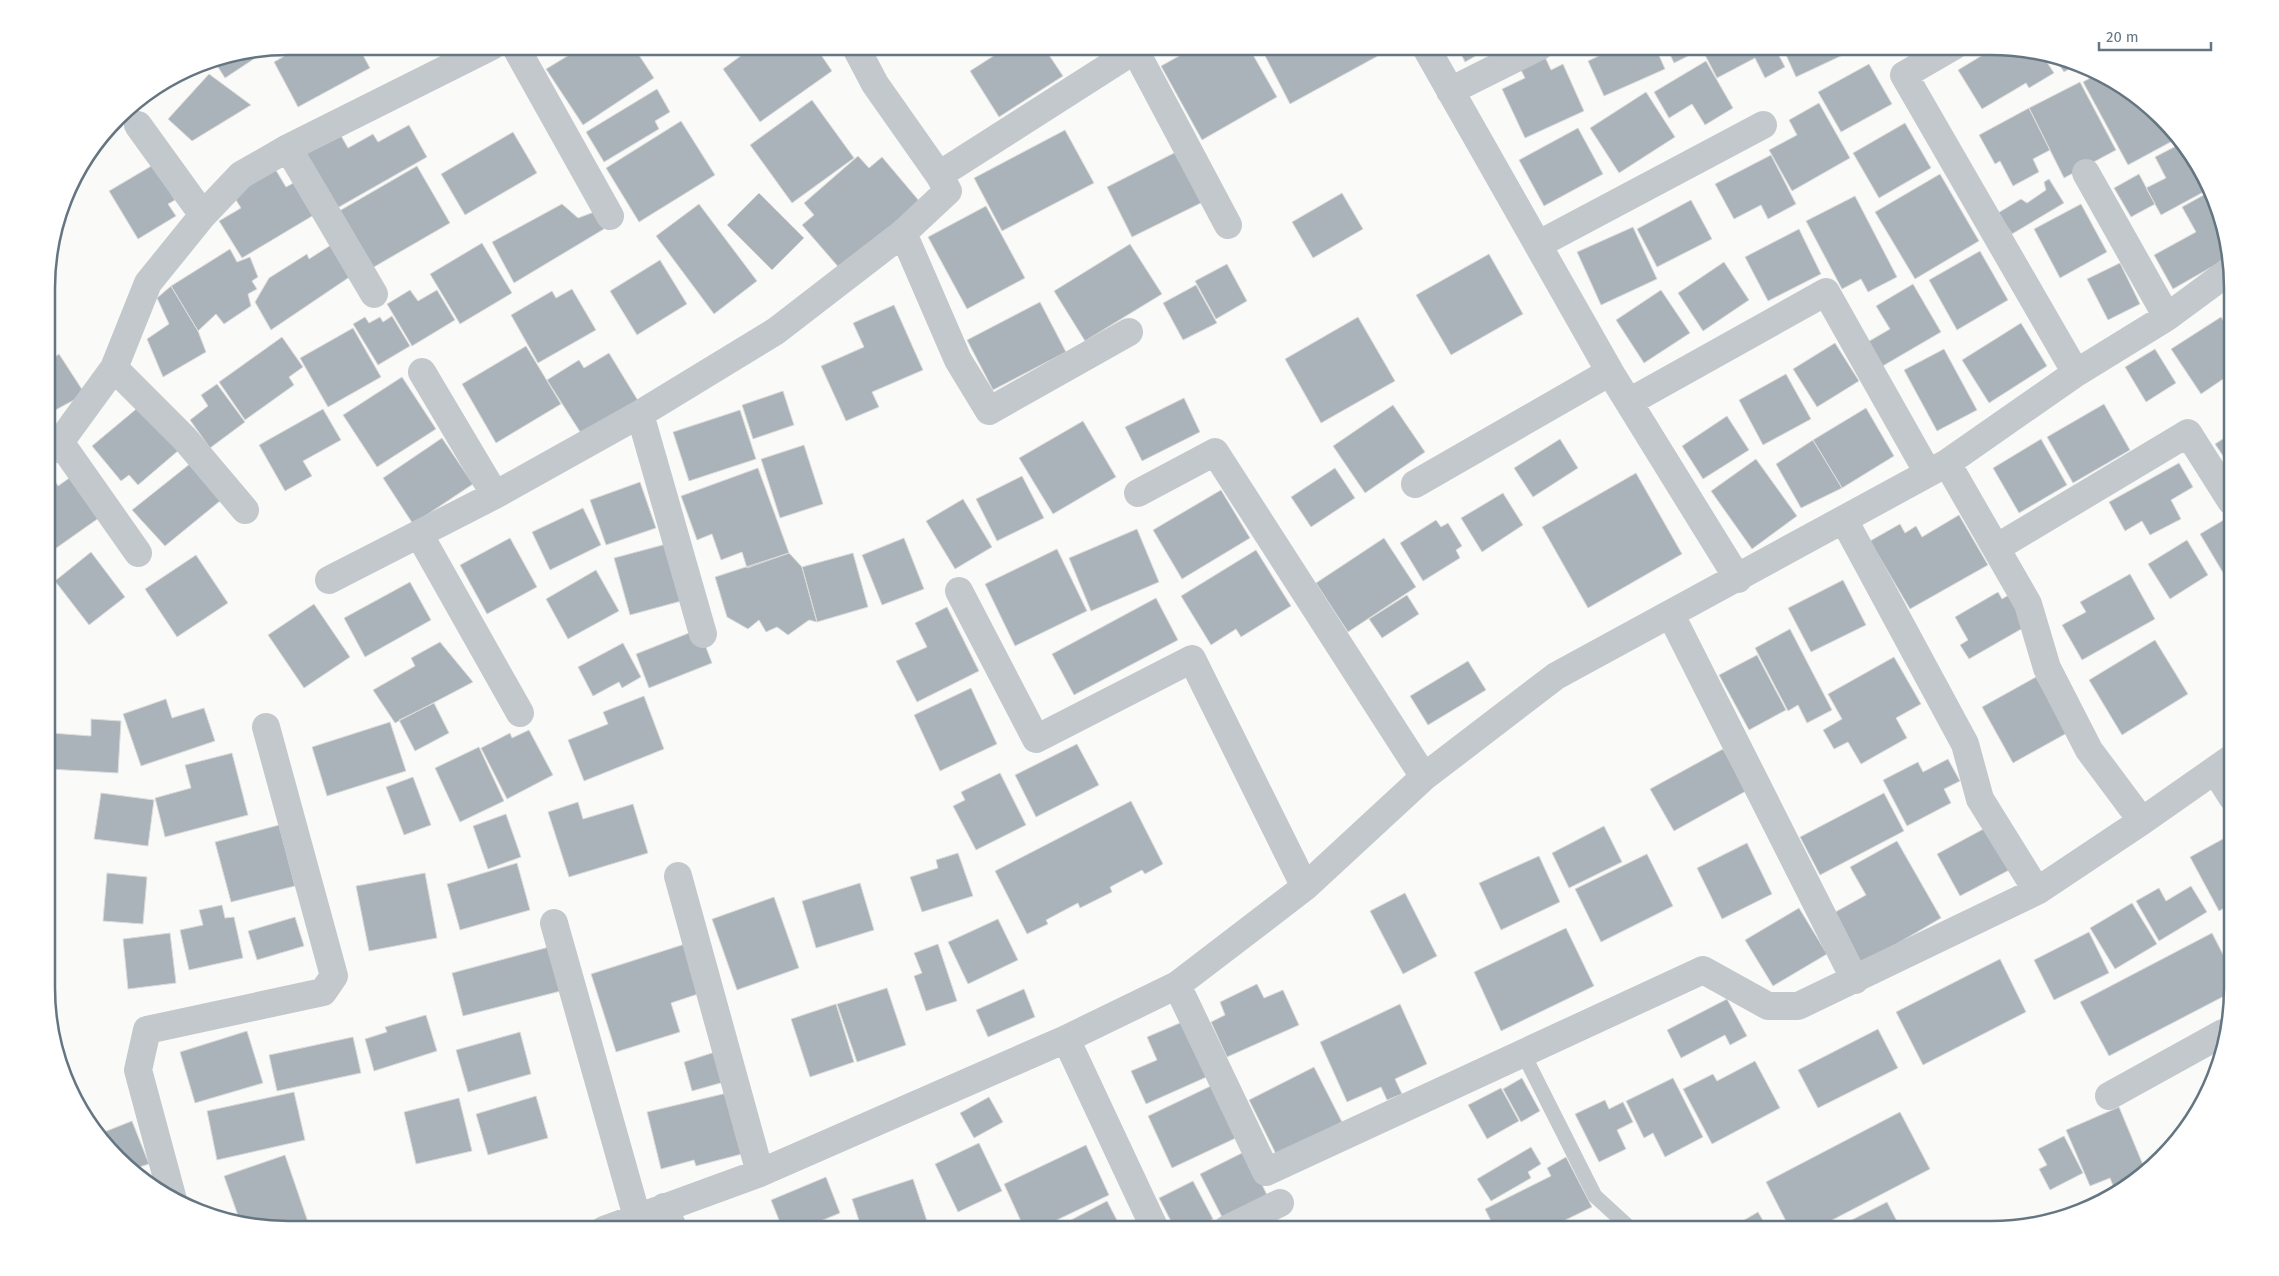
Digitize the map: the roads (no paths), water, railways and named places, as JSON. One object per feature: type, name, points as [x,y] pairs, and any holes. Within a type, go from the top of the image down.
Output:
[{"type":"street","points":[[55,446],[114,368],[148,283],[202,215],[241,175],[288,148],[474,55]]},
{"type":"street","points":[[520,55],[610,216]]},
{"type":"street","points":[[329,580],[495,494],[640,414],[776,331],[903,233],[948,191],[939,175],[875,84],[860,55]]},
{"type":"street","points":[[939,175],[1127,55]]},
{"type":"street","points":[[1142,55],[1228,225]]},
{"type":"street","points":[[1430,55],[1610,372],[1738,579]]},
{"type":"street","points":[[1450,91],[1522,55]]},
{"type":"street","points":[[1938,55],[1904,75],[2076,374]]},
{"type":"street","points":[[138,125],[202,215]]},
{"type":"street","points":[[1539,244],[1763,126]]},
{"type":"street","points":[[288,148],[374,294]]},
{"type":"street","points":[[2086,173],[2166,317]]},
{"type":"street","points":[[903,233],[958,360],[989,411],[1129,332]]},
{"type":"street","points":[[627,1221],[637,1217],[669,1218],[760,1173],[1066,1039],[1177,985],[1306,887],[1424,777],[1556,676],[1738,579],[1937,468],[2076,374],[2166,317],[2224,275]]},
{"type":"street","points":[[1629,402],[1826,292],[1937,468],[1996,548],[2028,604],[2046,668],[2089,750],[2142,821]]},
{"type":"street","points":[[114,368],[185,439],[245,510]]},
{"type":"street","points":[[422,372],[495,494]]},
{"type":"street","points":[[1415,484],[1610,372]]},
{"type":"street","points":[[640,414],[703,634]]},
{"type":"street","points":[[1996,548],[2188,432],[2224,490]]},
{"type":"street","points":[[55,448],[138,553]]},
{"type":"street","points":[[1138,493],[1215,452],[1424,777]]},
{"type":"street","points":[[1844,520],[1965,744],[1980,799],[2037,891]]},
{"type":"street","points":[[419,534],[520,713]]},
{"type":"street","points":[[959,591],[1036,739],[1192,659],[1306,887]]},
{"type":"street","points":[[1671,614],[1855,980]]},
{"type":"street","points":[[170,1189],[138,1070],[147,1030],[323,992],[334,976],[266,727]]},
{"type":"street","points":[[1177,985],[1266,1172],[1522,1052],[1703,970],[1768,1006],[1798,1006],[2037,891],[2224,764]]},
{"type":"street","points":[[678,876],[760,1173]]},
{"type":"street","points":[[554,923],[637,1217]]},
{"type":"street","points":[[2109,1096],[2219,1035]]},
{"type":"street","points":[[1066,1039],[1151,1221]]},
{"type":"street","points":[[1245,1221],[1280,1203]]},
{"type":"lane","points":[[1522,1052],[1596,1196],[1623,1221]]}]
